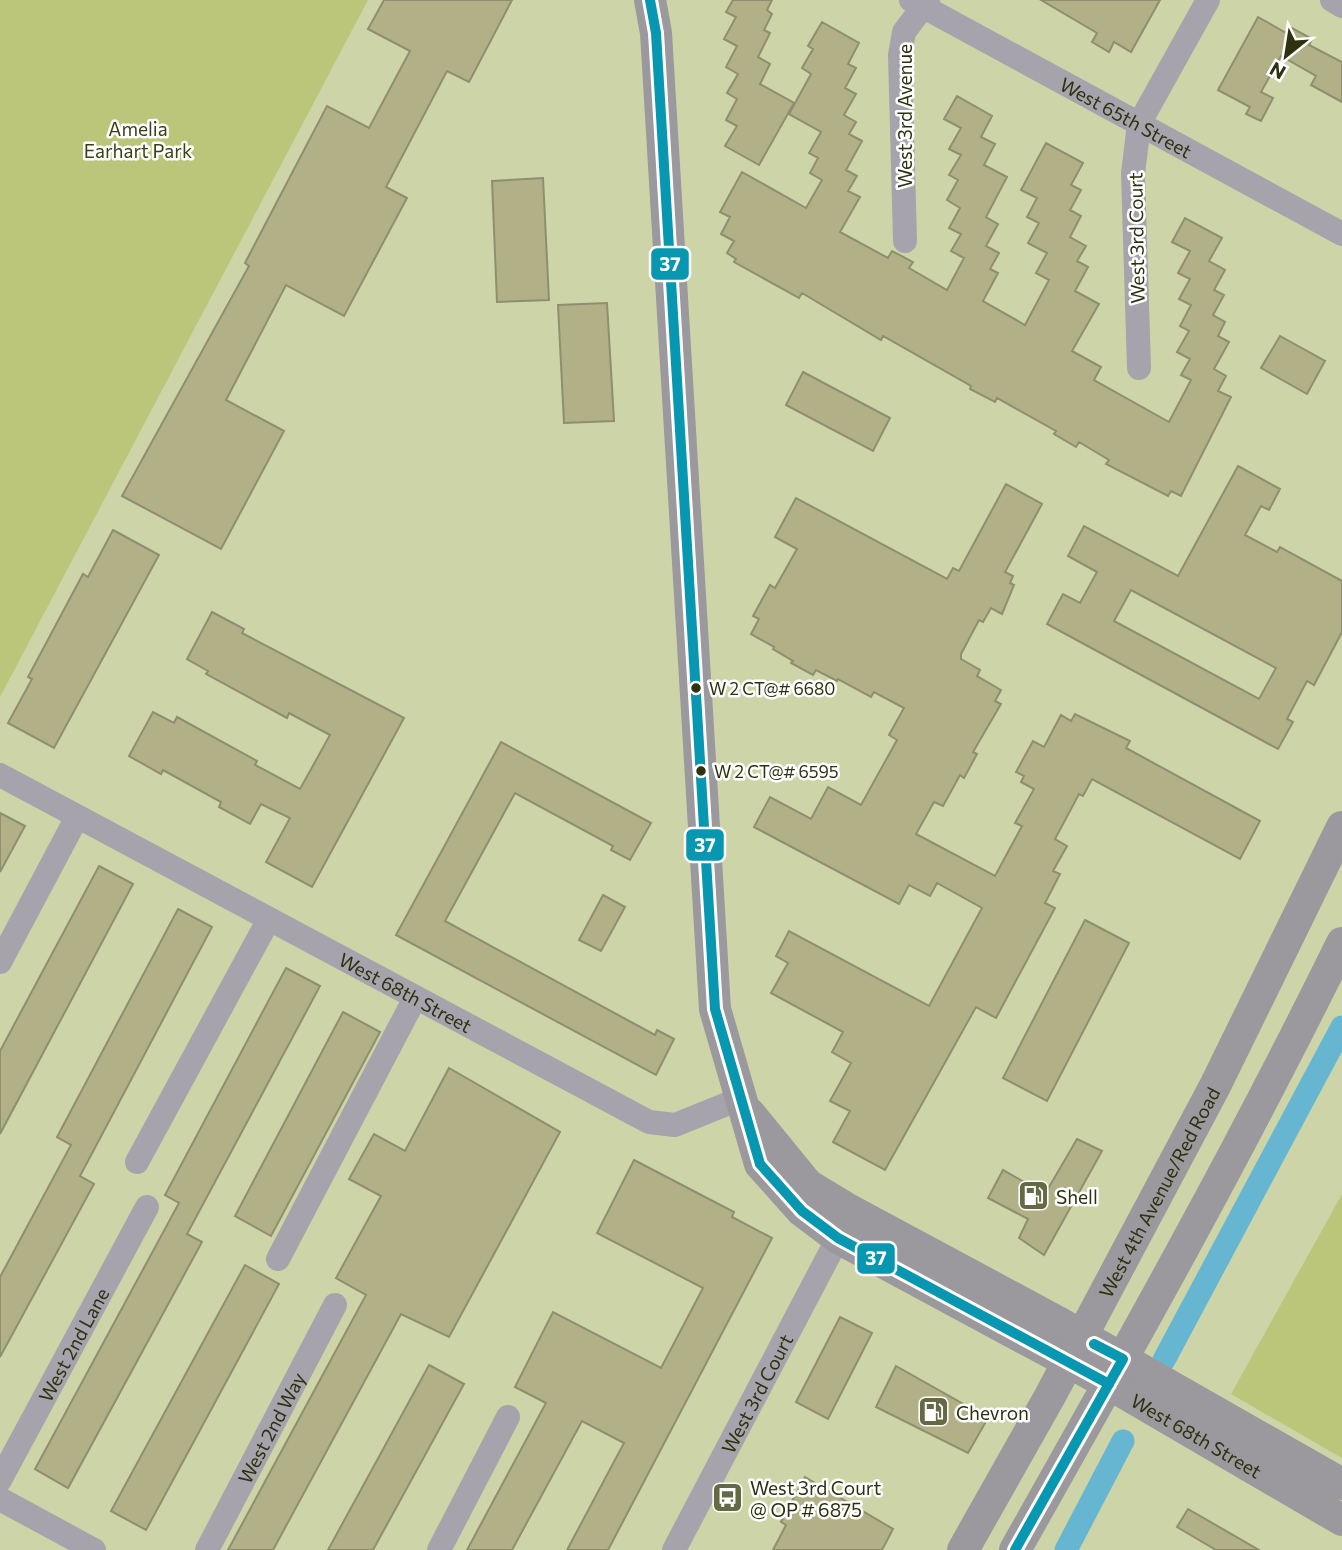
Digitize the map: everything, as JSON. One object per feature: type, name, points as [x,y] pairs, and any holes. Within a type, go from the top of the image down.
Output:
[{"type":"main road","points":[[650,0],[656,33],[715,1009],[739,1099]]},
{"type":"main road","name":"West 4th Avenue/Red Road","points":[[963,1550],[1215,1086],[1342,827]]},
{"type":"main road","points":[[1015,1550],[1283,1065],[1342,943]]},
{"type":"main road","name":"West 68th Street","points":[[739,1099],[760,1164],[802,1211],[838,1238],[1074,1350],[1342,1484]]},
{"type":"main road","name":"West 68th Street","points":[[739,1099],[808,1185],[1056,1321],[1074,1350]]},
{"type":"main road","name":"West 68th Street","points":[[1116,1371],[1342,1520]]},
{"type":"street","name":"West 3rd Court","points":[[1139,368],[1133,174],[1139,124],[1208,0]]},
{"type":"street","points":[[1332,0],[1342,6]]},
{"type":"street","name":"West 65th Street","points":[[921,2],[1342,234]]},
{"type":"street","name":"West 3rd Avenue","points":[[905,241],[900,55],[904,32],[921,2]]},
{"type":"street","name":"West 68th Street","points":[[0,775],[649,1122],[675,1125],[739,1099]]},
{"type":"street","points":[[0,962],[77,817]]},
{"type":"street","points":[[137,1163],[269,919]]},
{"type":"street","points":[[278,1259],[415,999]]},
{"type":"street","name":"West 2nd Lane","points":[[0,1480],[147,1207]]},
{"type":"street","name":"West 3rd Court","points":[[674,1550],[838,1238]]},
{"type":"street","name":"West 2nd Way","points":[[207,1550],[335,1305]]},
{"type":"street","points":[[439,1550],[508,1417]]},
{"type":"street","points":[[0,1499],[94,1550]]},
{"type":"green space","name":"Amelia Earhart Park","points":[[0,0],[368,0],[0,697]]},
{"type":"green space","points":[[1342,1194],[1342,1458],[1231,1394]]},
{"type":"building","points":[[384,0],[512,0],[469,82],[447,71],[386,187],[407,198],[344,316],[286,285],[226,400],[284,431],[221,549],[122,496],[249,266],[245,263],[327,106],[369,128],[410,51],[368,29]]},
{"type":"building","points":[[733,0],[772,0],[767,10],[772,14],[764,30],[770,33],[758,57],[770,64],[760,84],[794,103],[759,165],[725,146],[737,126],[726,120],[737,99],[727,93],[738,74],[726,67],[737,46],[724,39],[736,17],[726,12]]},
{"type":"building","points":[[1041,0],[1160,0],[1131,52],[1114,42],[1109,52],[1092,42],[1097,33]]},
{"type":"building","points":[[1258,17],[1288,34],[1292,28],[1312,39],[1309,45],[1342,62],[1342,102],[1311,85],[1316,76],[1281,56],[1261,92],[1273,98],[1261,121],[1246,114],[1250,107],[1218,90]]},
{"type":"building","points":[[822,22],[859,43],[848,64],[856,68],[845,88],[856,94],[844,115],[856,122],[849,134],[862,141],[846,170],[857,176],[848,191],[860,197],[840,232],[888,258],[892,251],[913,262],[909,268],[947,290],[964,258],[951,251],[961,234],[949,228],[960,208],[947,200],[958,180],[949,175],[961,155],[949,149],[961,128],[944,119],[957,96],[992,116],[981,137],[995,144],[984,165],[1007,177],[986,217],[998,224],[986,246],[999,253],[990,269],[998,273],[983,301],[1025,325],[1049,280],[1036,273],[1047,253],[1028,243],[1039,223],[1027,217],[1037,198],[1021,190],[1046,143],[1083,163],[1071,185],[1081,190],[1070,210],[1081,216],[1070,237],[1086,246],[1077,261],[1088,267],[1075,291],[1099,304],[1072,351],[1101,367],[1094,380],[1169,422],[1191,380],[1181,375],[1190,359],[1177,352],[1189,331],[1180,326],[1191,305],[1179,299],[1190,279],[1178,273],[1190,251],[1172,242],[1185,218],[1222,238],[1209,261],[1225,270],[1214,290],[1224,295],[1213,315],[1225,322],[1218,336],[1229,342],[1214,369],[1226,376],[1218,391],[1231,397],[1181,496],[1171,491],[1168,496],[1106,464],[1109,460],[1079,442],[1076,447],[1054,434],[1056,431],[997,398],[995,402],[970,389],[971,386],[883,336],[881,340],[802,293],[799,298],[734,262],[736,259],[727,253],[734,241],[721,234],[730,217],[720,212],[742,172],[806,208],[822,180],[810,173],[818,158],[809,153],[821,132],[789,114],[811,74],[802,68],[813,49],[808,46]]},
{"type":"building","points":[[543,178],[549,300],[497,302],[492,181]]},
{"type":"building","points":[[607,303],[614,421],[564,423],[558,305]]},
{"type":"building","points":[[1280,336],[1325,361],[1307,394],[1261,368]]},
{"type":"building","points":[[803,372],[890,418],[873,451],[786,405]]},
{"type":"building","points":[[1238,466],[1280,489],[1269,510],[1261,506],[1245,535],[1277,552],[1280,547],[1342,581],[1342,632],[1314,685],[1307,681],[1287,719],[1293,722],[1278,749],[1047,624],[1063,594],[1080,603],[1097,572],[1068,556],[1084,526],[1178,576]],"holes":[[[1131,590],[1276,668],[1259,699],[1114,621]]]},
{"type":"building","points":[[1006,484],[1042,504],[1005,572],[1013,576],[1010,583],[1014,585],[1002,614],[991,608],[983,622],[979,620],[961,654],[961,659],[980,670],[977,676],[1001,690],[995,701],[1001,704],[973,752],[977,754],[964,778],[960,775],[943,806],[934,802],[916,834],[995,876],[1022,826],[1015,823],[1034,789],[1021,782],[1024,776],[1016,772],[1033,741],[1044,747],[1061,715],[1071,721],[1075,714],[1130,741],[1126,748],[1260,821],[1240,859],[1092,779],[1083,796],[1079,794],[1055,839],[1067,846],[1053,871],[1060,874],[1045,903],[1055,908],[996,1018],[976,1007],[885,1170],[833,1142],[850,1111],[830,1101],[851,1063],[832,1052],[843,1032],[771,993],[788,963],[776,956],[789,931],[929,1006],[982,908],[937,883],[930,896],[909,885],[899,904],[754,827],[770,797],[811,819],[828,787],[861,805],[897,740],[889,735],[904,708],[874,692],[871,697],[838,679],[837,681],[816,670],[813,675],[791,663],[793,661],[773,649],[774,647],[751,634],[759,619],[753,616],[770,585],[775,588],[797,549],[775,537],[796,498],[947,579],[953,568],[959,571]]},
{"type":"building","points":[[113,530],[159,555],[54,748],[8,723],[32,679],[28,677],[83,574],[88,577]]},
{"type":"building","points":[[212,612],[244,629],[242,633],[404,718],[312,887],[266,862],[290,818],[261,804],[250,824],[219,807],[221,802],[163,770],[161,774],[129,756],[153,712],[174,723],[177,717],[257,761],[255,765],[300,789],[330,735],[289,713],[287,718],[206,674],[208,671],[187,659]]},
{"type":"building","points":[[501,742],[651,823],[630,860],[611,850],[613,846],[515,793],[445,921],[655,1035],[657,1030],[674,1039],[656,1075],[396,935]]},
{"type":"building","points":[[0,813],[25,826],[0,872]]},
{"type":"building","points":[[99,866],[133,884],[0,1134],[0,1051]]},
{"type":"building","points":[[603,895],[625,907],[601,951],[579,940]]},
{"type":"building","points":[[178,909],[212,927],[80,1176],[94,1184],[0,1357],[0,1277],[71,1145],[57,1137]]},
{"type":"building","points":[[1085,920],[1129,943],[1047,1101],[1003,1078]]},
{"type":"building","points":[[286,968],[320,986],[187,1234],[202,1242],[68,1488],[35,1469],[179,1203],[165,1195]]},
{"type":"building","points":[[343,1012],[380,1032],[271,1236],[235,1216]]},
{"type":"building","points":[[449,1068],[560,1132],[449,1337],[401,1314],[273,1550],[228,1550],[366,1295],[336,1278],[381,1196],[349,1179],[374,1134],[405,1151]]},
{"type":"building","name":"Shell","points":[[1077,1139],[1102,1151],[1044,1255],[1019,1238],[1028,1219],[988,1198],[1003,1170],[1045,1194]]},
{"type":"building","points":[[634,1160],[734,1212],[732,1217],[772,1238],[608,1550],[567,1550],[624,1443],[582,1421],[512,1550],[467,1550],[546,1403],[515,1387],[553,1312],[661,1368],[703,1288],[597,1233]]},
{"type":"building","points":[[245,1265],[279,1284],[146,1530],[111,1511]]},
{"type":"building","points":[[840,1317],[872,1333],[828,1419],[796,1402]]},
{"type":"building","points":[[429,1365],[464,1384],[373,1550],[328,1550]]},
{"type":"building","name":"Chevron","points":[[896,1366],[988,1418],[968,1453],[876,1407]]},
{"type":"building","points":[[805,1477],[893,1529],[882,1550],[773,1550],[786,1525],[781,1522]]},
{"type":"building","points":[[1188,1509],[1259,1550],[1216,1550],[1177,1527]]},
{"type":"waterway","points":[[1164,1360],[1342,1027]]},
{"type":"waterway","points":[[1066,1550],[1123,1441]]},
{"type":"transit line","name":"37","points":[[650,0],[656,33],[715,1009],[760,1164],[802,1211],[838,1238],[1109,1384]]},
{"type":"transit line","name":"37","points":[[1015,1550],[1123,1359],[1094,1344]]},
{"type":"place","name":"W 2 CT@# 6680","points":[[696,688]]},
{"type":"place","name":"W 2 CT@# 6595","points":[[701,771]]},
{"type":"place","name":"Shell","points":[[1033,1196]]},
{"type":"place","name":"Chevron","points":[[933,1412]]},
{"type":"place","name":"West 3rd Court @ OP # 6875","points":[[727,1498]]}]
